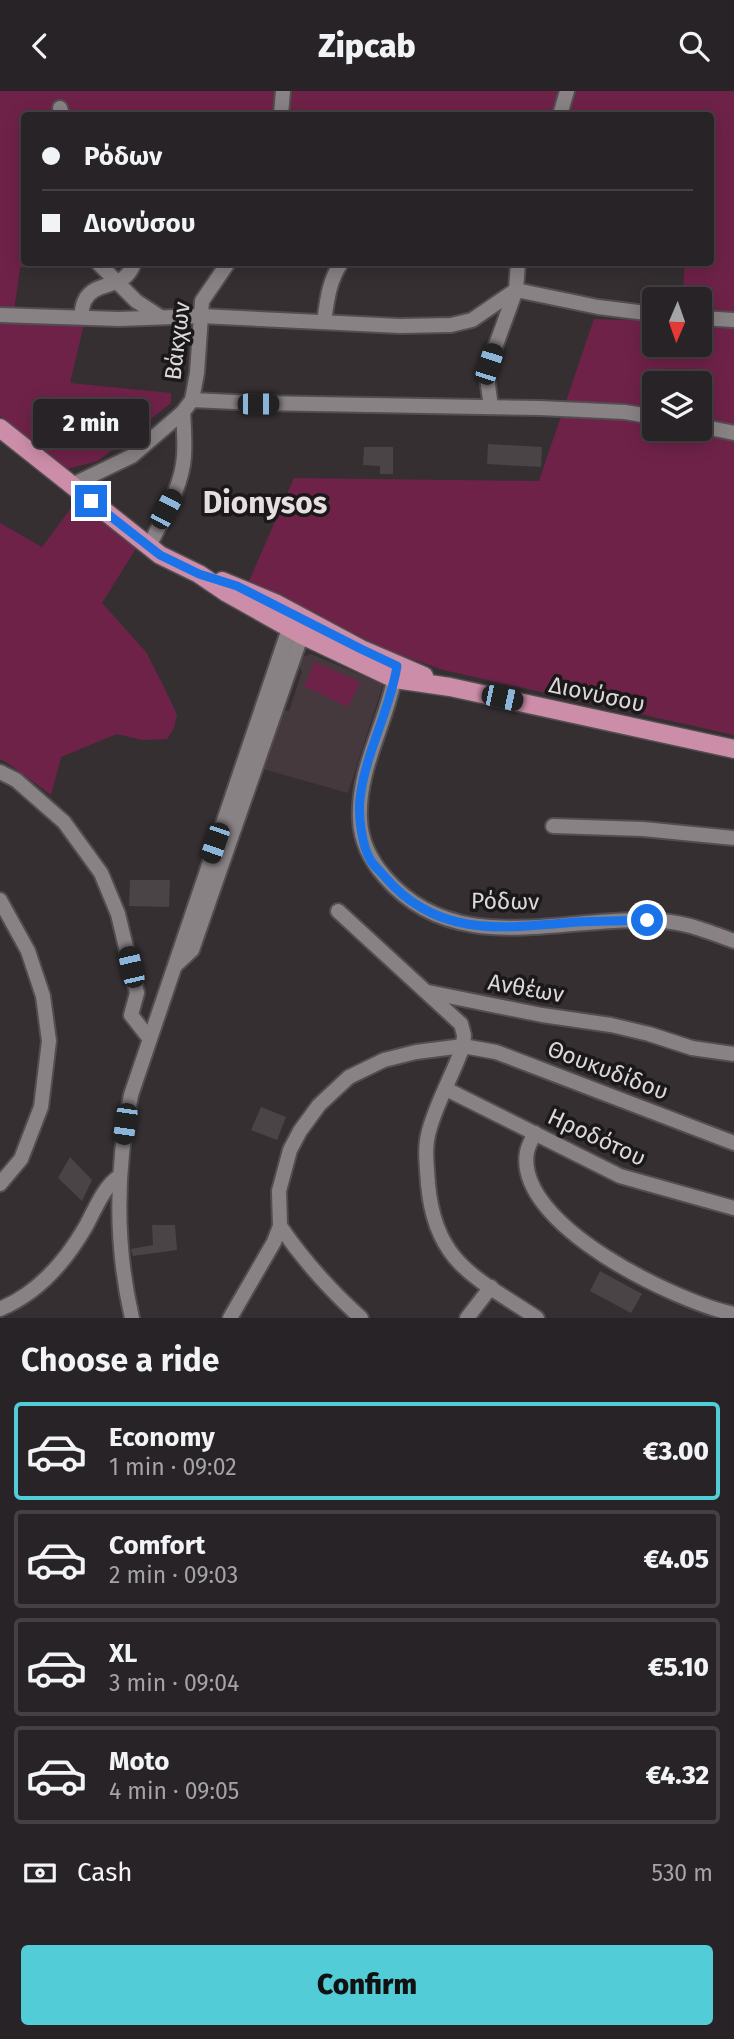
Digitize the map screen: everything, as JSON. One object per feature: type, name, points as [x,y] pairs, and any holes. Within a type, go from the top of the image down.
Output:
[{"type":"main road","name":"Διονύσου","points":[[0,428],[149,547],[199,574],[237,586],[298,624],[396,672],[450,687],[734,749]]},
{"type":"street","points":[[281,112],[283,91]]},
{"type":"street","points":[[561,112],[567,91]]},
{"type":"street","points":[[101,266],[136,301],[160,317]]},
{"type":"street","points":[[81,317],[85,299],[96,290],[128,276],[133,266]]},
{"type":"street","name":"Βάκχων","points":[[149,547],[176,491],[184,458],[188,406],[197,373],[204,296],[223,266]]},
{"type":"street","points":[[324,322],[328,293],[339,266]]},
{"type":"street","points":[[491,407],[487,378],[489,364],[516,290],[518,266]]},
{"type":"street","points":[[0,315],[119,319],[201,316],[400,326],[458,324],[472,320],[516,290],[642,313]]},
{"type":"street","points":[[712,319],[734,320]]},
{"type":"street","points":[[72,485],[132,456],[188,406],[491,407],[642,415]]},
{"type":"street","points":[[712,428],[734,433]]},
{"type":"street","points":[[132,1318],[124,1277],[120,1226],[121,1150],[131,1095],[176,965],[192,950],[298,624]]},
{"type":"street","name":"Ρόδων","points":[[396,672],[368,763],[360,799],[360,824],[370,859],[398,892],[434,916],[468,926],[512,928],[647,920],[685,923],[734,941]]},
{"type":"street","points":[[0,772],[16,780],[64,822],[101,873],[118,913],[137,993],[131,1015],[149,1038]]},
{"type":"street","points":[[553,825],[643,829],[734,838]]},
{"type":"street","points":[[0,900],[28,951],[43,996],[49,1041],[41,1107],[21,1159],[0,1184]]},
{"type":"street","points":[[338,911],[461,1024],[463,1046],[434,1116],[426,1146],[432,1214],[439,1235],[451,1255],[461,1265],[537,1318]]},
{"type":"street","name":"Ανθέων","points":[[427,992],[542,1015],[611,1025],[692,1048],[734,1054]]},
{"type":"street","points":[[137,993],[161,1004]]},
{"type":"street","name":"Θουκυδίδου","points":[[279,1226],[279,1191],[290,1150],[313,1114],[349,1077],[384,1060],[416,1052],[463,1046],[496,1052],[734,1143]]},
{"type":"street","name":"Ηροδότου","points":[[446,1089],[598,1167],[620,1176],[734,1208]]},
{"type":"street","points":[[535,1133],[527,1152],[527,1168],[534,1189],[549,1210],[593,1250],[653,1285],[734,1314]]},
{"type":"street","points":[[0,1309],[19,1301],[42,1285],[81,1235],[110,1183],[120,1176]]},
{"type":"street","points":[[230,1318],[274,1242],[279,1226]]},
{"type":"street","points":[[279,1226],[296,1251],[361,1318]]},
{"type":"street","points":[[467,1318],[491,1287]]},
{"type":"street","points":[[18,1317],[19,1301]]},
{"type":"shaded area","points":[[0,91],[734,91],[734,735],[443,670],[385,649],[249,581],[294,478],[539,481],[594,319],[642,321],[642,357],[712,357],[712,287],[683,287],[685,266],[714,266],[714,112],[21,112],[21,266],[30,266],[20,268],[14,311],[84,324],[70,383],[171,393],[171,403],[98,461],[63,470],[0,416]]},
{"type":"shaded area","points":[[77,500],[137,547],[102,603],[146,652],[177,715],[174,728],[167,739],[142,740],[117,734],[61,757],[51,795],[0,759],[0,523],[42,547]]},
{"type":"shaded area","points":[[311,654],[383,684],[348,793],[263,769],[283,710],[289,711],[302,672],[299,665],[303,657]]},
{"type":"shaded area","points":[[315,662],[360,682],[348,707],[304,686]]},
{"type":"building","points":[[488,444],[542,447],[541,467],[487,464]]},
{"type":"building","points":[[364,447],[393,447],[393,474],[380,474],[380,466],[363,465]]},
{"type":"building","points":[[130,880],[170,880],[169,907],[129,906]]},
{"type":"building","points":[[261,1107],[286,1117],[277,1140],[251,1130]]},
{"type":"building","points":[[70,1157],[92,1180],[82,1201],[58,1178]]},
{"type":"building","points":[[152,1225],[175,1225],[177,1250],[133,1256],[131,1249],[153,1245]]},
{"type":"building","points":[[600,1271],[642,1294],[631,1313],[590,1291]]},
{"type":"district","name":"Dionysos","points":[[265,503]]},
{"type":"route","points":[[91,501],[160,555],[199,574],[237,586],[275,603],[397,666],[368,763],[360,799],[360,824],[370,859],[398,892],[434,916],[468,926],[512,928],[647,920]]}]
